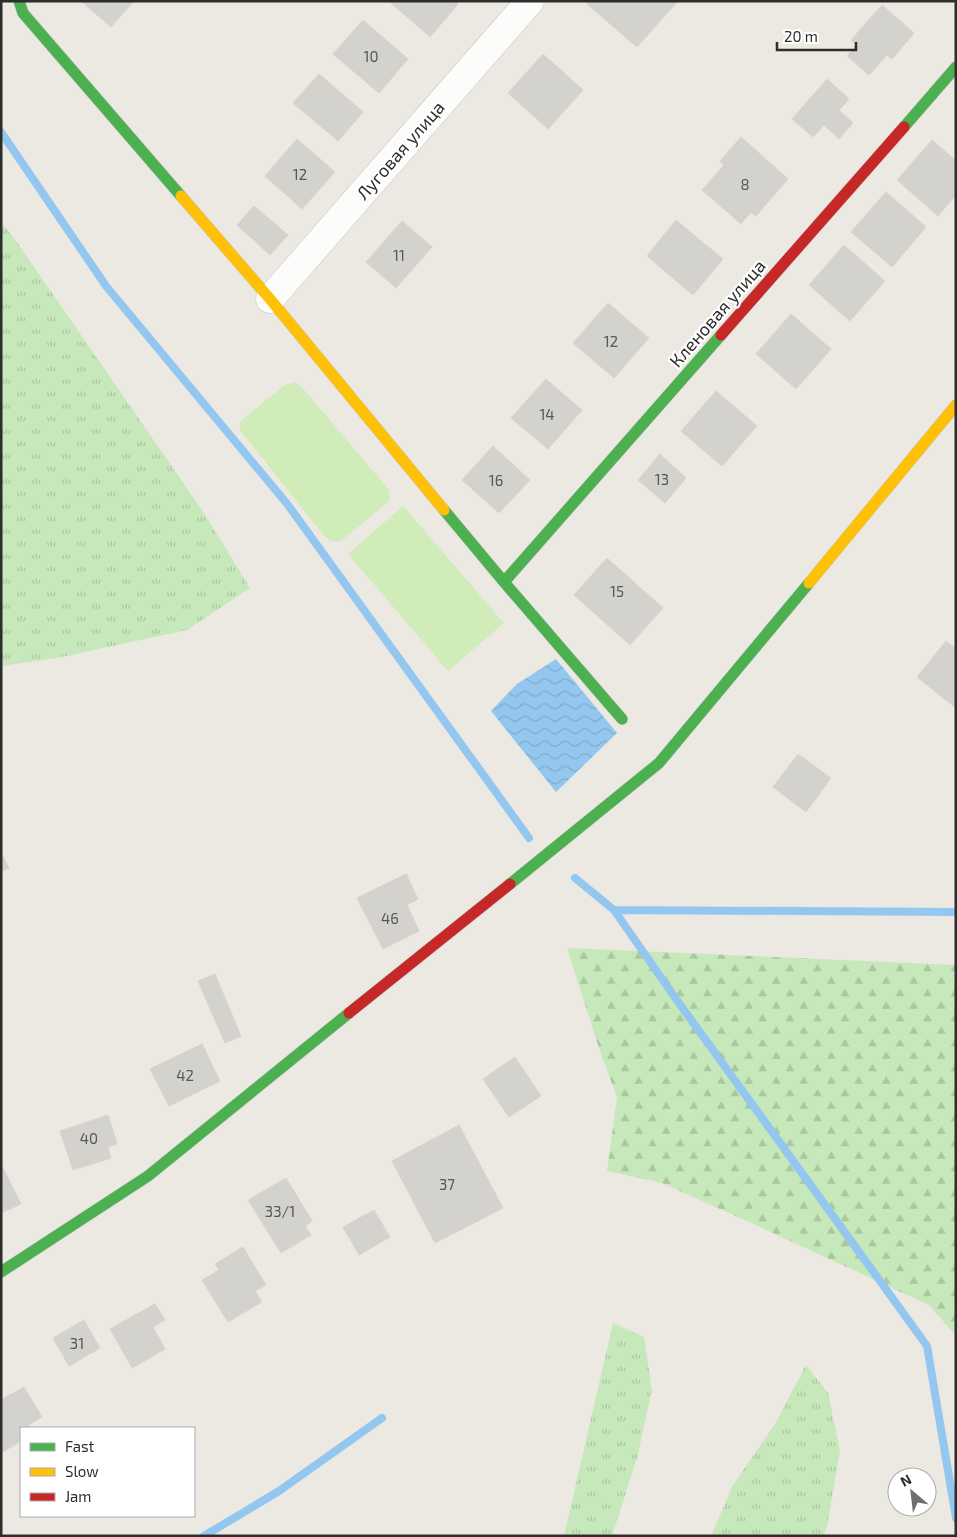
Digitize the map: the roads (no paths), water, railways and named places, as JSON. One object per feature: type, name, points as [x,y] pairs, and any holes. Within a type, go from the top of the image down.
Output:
[{"type":"street","points":[[19,1],[23,13],[270,299],[504,582],[622,719]]},
{"type":"street","name":"Луговая улица","points":[[270,299],[530,1]]},
{"type":"street","name":"Кленовая улица","points":[[504,582],[956,67]]},
{"type":"street","points":[[1,1272],[148,1176],[659,764],[956,405]]},
{"type":"water","points":[[556,659],[617,733],[556,792],[491,711],[517,684]]},
{"type":"waterway","points":[[1,132],[106,286],[288,505],[529,838]]},
{"type":"waterway","points":[[575,878],[614,910],[676,999],[927,1346],[956,1518]]},
{"type":"waterway","points":[[614,910],[956,912]]},
{"type":"waterway","points":[[204,1536],[279,1491],[382,1418]]}]
